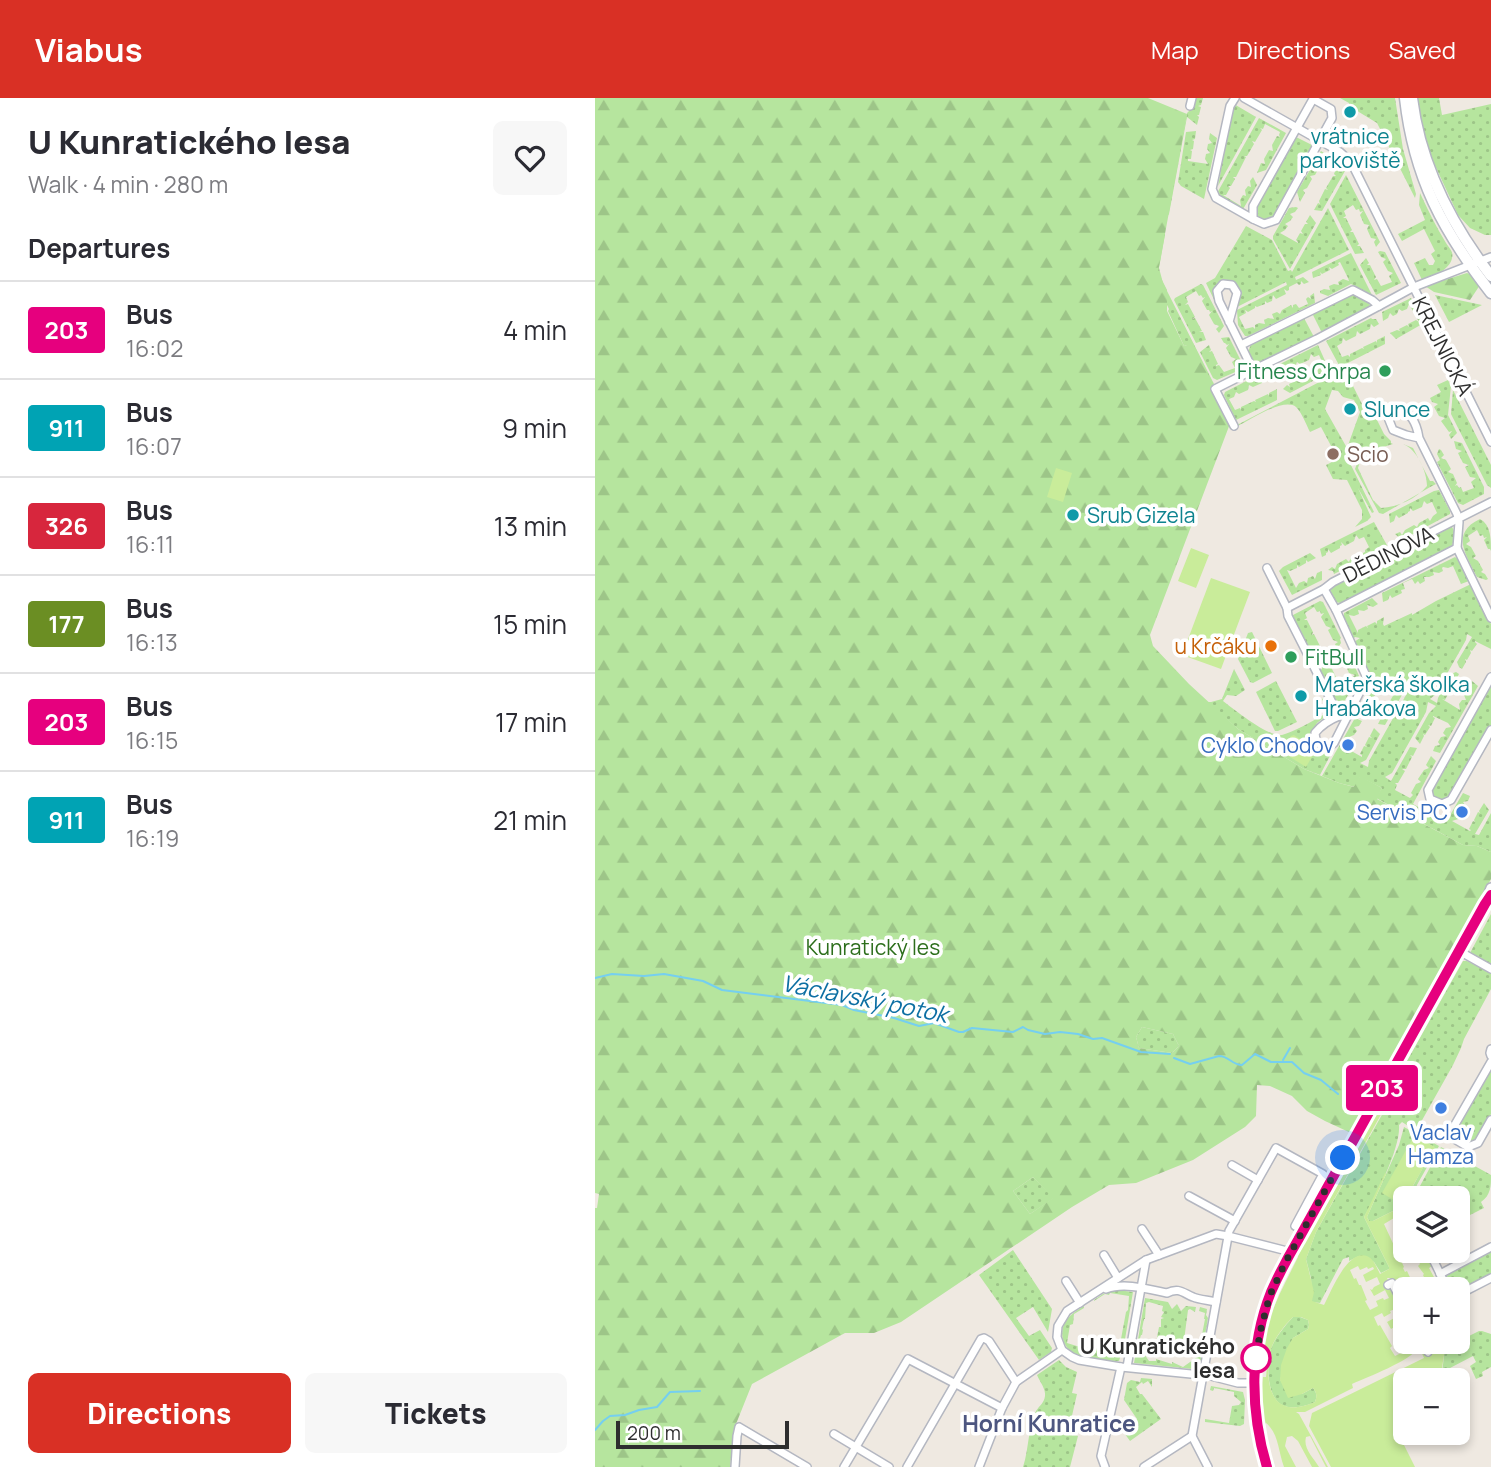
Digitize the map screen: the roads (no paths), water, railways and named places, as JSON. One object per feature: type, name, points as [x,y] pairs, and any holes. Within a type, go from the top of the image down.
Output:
[{"type":"main road","points":[[1405,98],[1416,159],[1441,219],[1475,263],[1491,276]]},
{"type":"main road","points":[[1412,98],[1416,124],[1427,161],[1454,222],[1491,293]]},
{"type":"street","points":[[1234,98],[1212,189],[1216,198],[1253,219],[1264,224],[1276,219],[1332,118],[1331,109],[1313,99],[1253,206],[1253,219]]},
{"type":"street","name":"KREJNICKÁ","points":[[1244,98],[1320,140],[1351,162],[1491,442]]},
{"type":"street","points":[[1234,426],[1215,388],[1312,342],[1413,287],[1491,257]]},
{"type":"street","points":[[1230,322],[1237,293],[1232,285],[1223,284],[1217,291],[1217,296],[1253,370]]},
{"type":"street","points":[[1241,345],[1353,290],[1379,306]]},
{"type":"street","points":[[1419,438],[1394,430],[1389,420],[1392,414],[1398,409],[1407,413],[1418,430],[1419,438],[1457,512],[1457,548],[1491,618]]},
{"type":"street","name":"DĚDINOVA","points":[[1287,608],[1491,502]]},
{"type":"street","name":"DĚDINOVA","points":[[1336,610],[1457,548]]},
{"type":"street","points":[[1267,568],[1287,608],[1288,617],[1343,716]]},
{"type":"street","points":[[1324,589],[1367,678],[1343,716],[1342,729],[1334,743],[1328,747],[1321,745],[1315,738],[1315,733],[1327,721],[1343,716]]},
{"type":"street","points":[[1491,677],[1428,790],[1430,799],[1442,804],[1451,800],[1491,730]]},
{"type":"street","points":[[1485,904],[1491,888]]},
{"type":"street","points":[[1267,1467],[1257,1420],[1254,1383],[1260,1332],[1270,1295],[1291,1252],[1491,895]]},
{"type":"street","points":[[1459,950],[1491,969]]},
{"type":"street","points":[[1491,1049],[1491,1056]]},
{"type":"street","points":[[1491,1062],[1454,1128],[1456,1140],[1468,1147],[1478,1143],[1491,1120]]},
{"type":"street","points":[[1208,1467],[1192,1436],[1228,1236],[1276,1148],[1323,1174],[1295,1226]]},
{"type":"street","points":[[1232,1165],[1258,1180]]},
{"type":"street","points":[[1189,1196],[1235,1221]]},
{"type":"street","points":[[1142,1229],[1159,1255]]},
{"type":"street","points":[[1254,1383],[1079,1360],[1062,1350],[1057,1337],[1060,1321],[1067,1311],[1146,1260],[1216,1234],[1291,1252]]},
{"type":"street","points":[[1440,1273],[1491,1247]]},
{"type":"street","points":[[1104,1255],[1118,1278]]},
{"type":"street","points":[[1105,1467],[1101,1456],[1124,1367],[1146,1260]]},
{"type":"street","points":[[1435,1263],[1442,1277]]},
{"type":"street","points":[[1470,1289],[1491,1278]]},
{"type":"street","points":[[1066,1281],[1080,1303]]},
{"type":"street","points":[[1388,1285],[1393,1285]]},
{"type":"street","points":[[1097,1292],[1112,1286],[1167,1293],[1180,1290],[1192,1297],[1216,1302]]},
{"type":"street","points":[[907,1467],[982,1338],[989,1341],[1016,1382]]},
{"type":"street","points":[[979,1467],[1002,1408],[1016,1382],[1062,1350]]},
{"type":"street","points":[[844,1467],[908,1359],[1002,1408]]},
{"type":"street","points":[[735,1467],[739,1427],[807,1467]]},
{"type":"street","points":[[834,1434],[889,1467]]},
{"type":"street","points":[[1144,1467],[1192,1436]]},
{"type":"waterway","name":"Václavský potok","points":[[595,978],[612,974],[664,974],[703,981],[722,990],[842,1005],[919,1026],[934,1023],[959,1032],[972,1028],[1013,1032],[1023,1027],[1045,1034],[1060,1032],[1093,1039],[1102,1038],[1141,1052],[1170,1054]]},
{"type":"waterway","points":[[1283,1060],[1290,1048]]},
{"type":"waterway","name":"Václavský potok","points":[[1174,1058],[1190,1064],[1219,1056],[1242,1065],[1255,1054],[1271,1062],[1292,1062],[1304,1073],[1321,1080],[1338,1094]]},
{"type":"waterway","points":[[595,1430],[610,1416],[657,1407],[670,1392],[700,1391]]},
{"type":"place","name":"vrátnice parkoviště","points":[[1350,112]]},
{"type":"place","name":"Fitness Chrpa","points":[[1385,371]]},
{"type":"place","name":"Slunce","points":[[1350,409]]},
{"type":"place","name":"Scio","points":[[1333,454]]},
{"type":"place","name":"Srub Gizela","points":[[1073,515]]},
{"type":"place","name":"u Krčáku","points":[[1271,646]]},
{"type":"place","name":"FitBull","points":[[1291,657]]},
{"type":"place","name":"Mateřská školka Hrabákova","points":[[1301,696]]},
{"type":"place","name":"Cyklo Chodov","points":[[1348,745]]},
{"type":"place","name":"Servis PC","points":[[1462,812]]},
{"type":"place","name":"Vaclav Hamza","points":[[1441,1108]]},
{"type":"place","name":"U Kunratického lesa","points":[[1256,1358]]},
{"type":"district","name":"Horní Kunratice","points":[[1049,1423]]},
{"type":"park label","name":"Kunratický les","points":[[873,947]]}]
